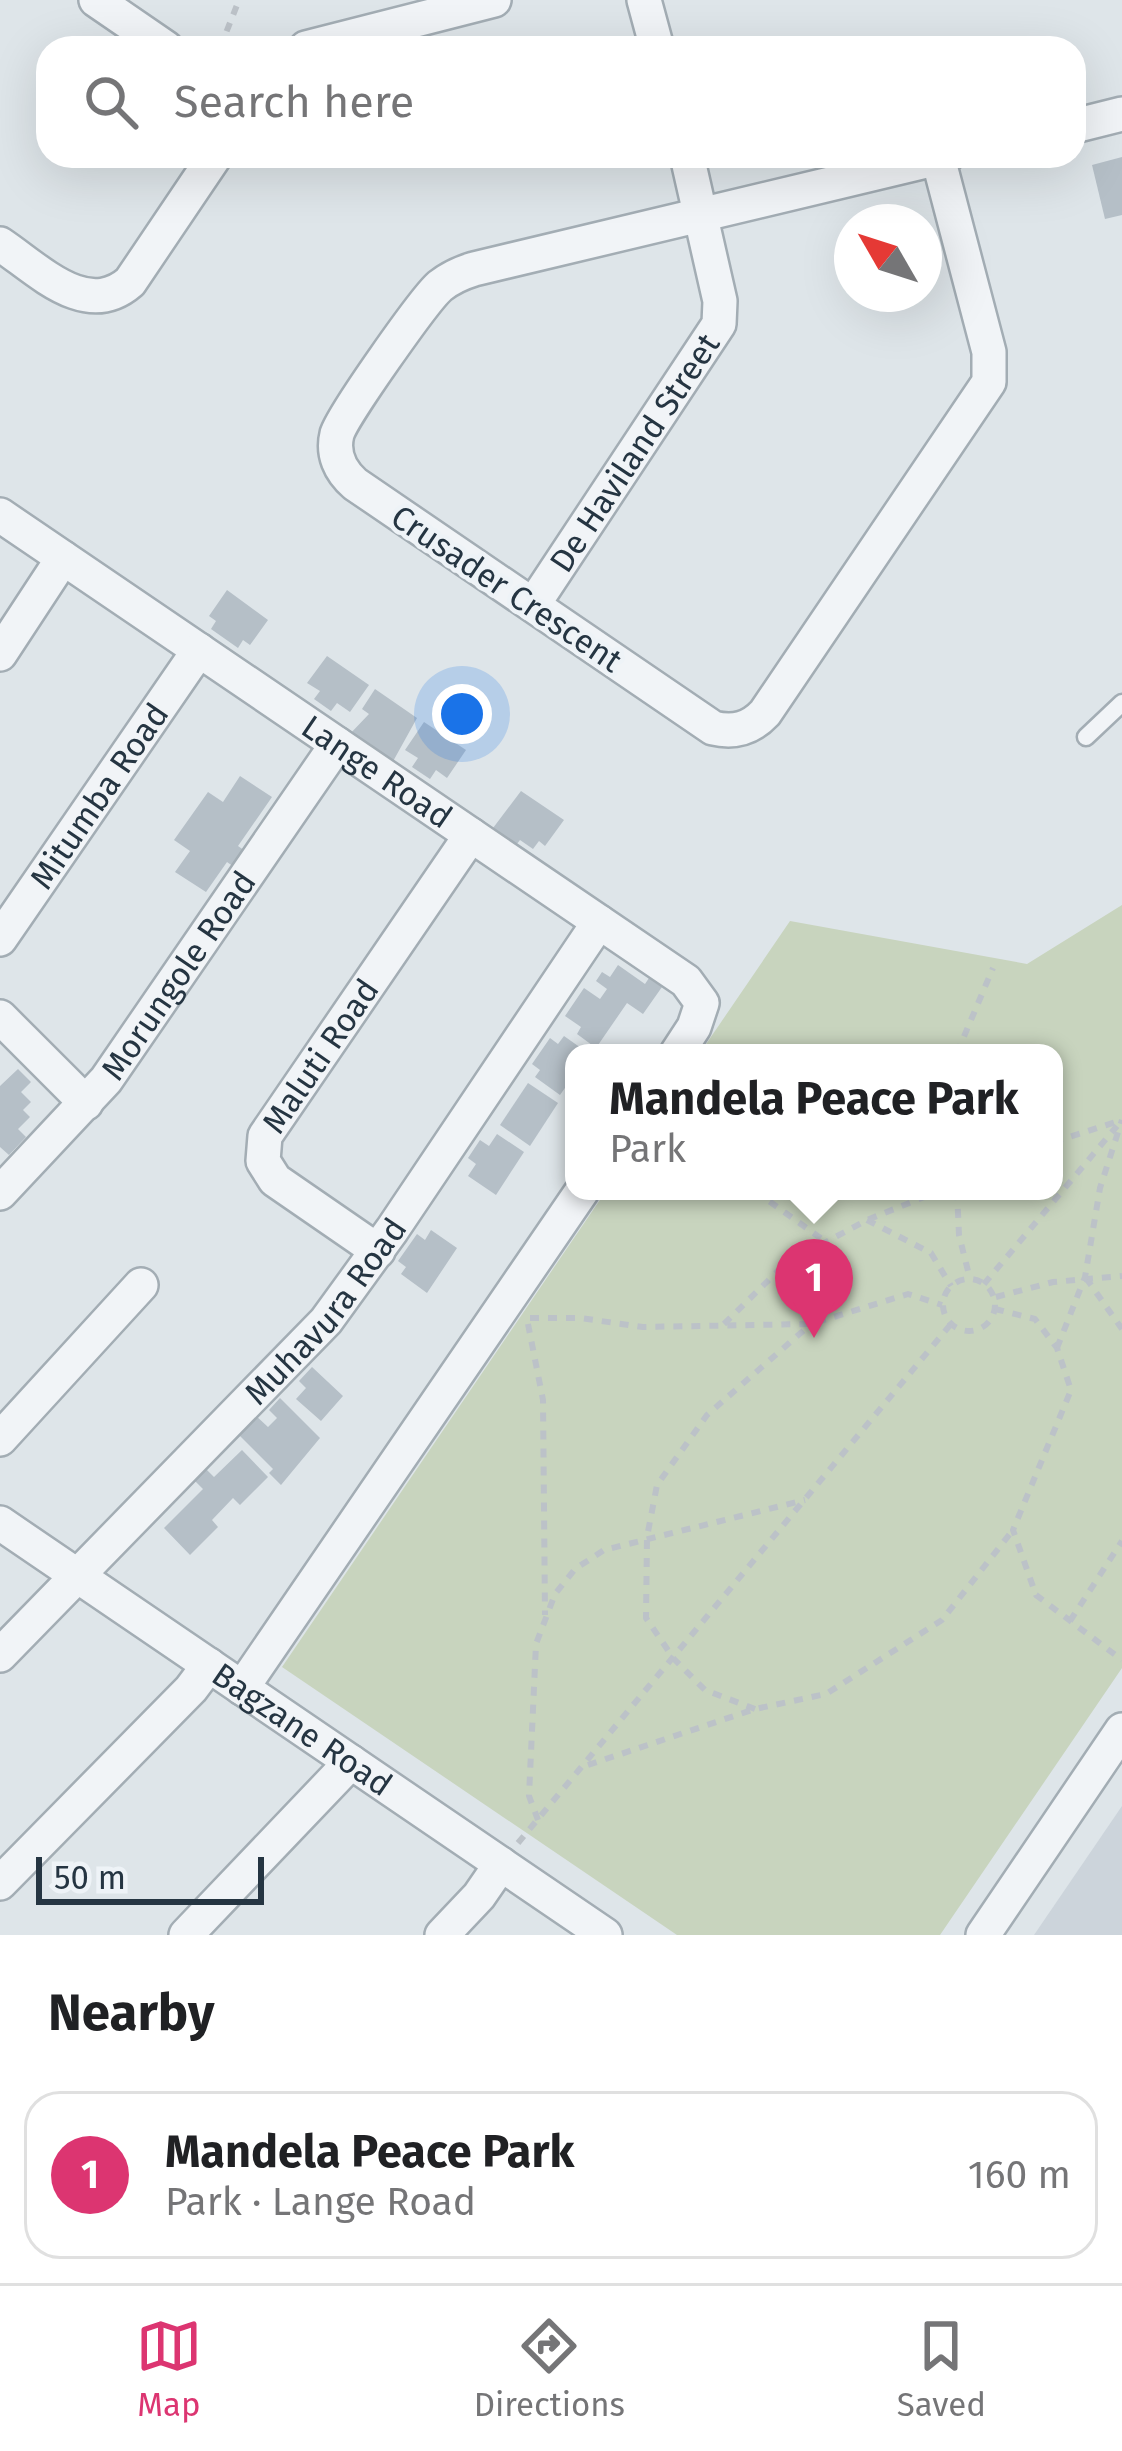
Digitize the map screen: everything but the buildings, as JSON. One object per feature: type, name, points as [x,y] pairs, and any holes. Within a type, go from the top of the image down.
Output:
[{"type":"street","points":[[96,0],[148,36]]},
{"type":"street","points":[[353,36],[494,0]]},
{"type":"street","points":[[644,0],[654,36]]},
{"type":"street","points":[[1086,123],[1122,114]]},
{"type":"street","points":[[0,244],[72,292],[92,298],[112,294],[130,282],[206,168]]},
{"type":"street","name":"De Haviland Street","points":[[532,604],[719,324],[720,301],[690,168]]},
{"type":"street","name":"Crusader Crescent","points":[[896,168],[451,278],[430,297],[337,434],[337,458],[347,477],[713,728],[739,730],[765,713],[989,382],[989,352],[946,168]]},
{"type":"street","name":"Lange Road","points":[[0,514],[697,992],[700,1016],[683,1044]]},
{"type":"street","points":[[0,654],[63,558]]},
{"type":"street","name":"Mitumba Road","points":[[0,939],[199,650]]},
{"type":"street","name":"Morungole Road","points":[[0,1193],[86,1103],[338,744]]},
{"type":"street","name":"Maluti Road","points":[[378,1251],[275,1180],[263,1161],[262,1148],[270,1125],[471,835]]},
{"type":"street","name":"Muhavura Road","points":[[0,1655],[298,1354],[378,1251],[598,922]]},
{"type":"street","points":[[0,1017],[86,1103]]},
{"type":"street","points":[[242,1688],[516,1310],[577,1200]]},
{"type":"street","points":[[0,1439],[141,1285]]},
{"type":"street","name":"Bagzane Road","points":[[0,1522],[605,1935]]},
{"type":"street","points":[[0,1883],[209,1665]]},
{"type":"street","points":[[983,1935],[1122,1730]]},
{"type":"street","points":[[186,1935],[351,1762]]},
{"type":"street","points":[[442,1935],[500,1864]]},
{"type":"lane","points":[[1086,737],[1122,703]]},
{"type":"path","points":[[225,36],[239,0]]},
{"type":"path","points":[[961,1044],[993,968]]},
{"type":"path","points":[[1057,1348],[1085,1277],[1100,1188],[1122,1120]]},
{"type":"path","points":[[1063,1139],[1122,1120],[1063,1190]]},
{"type":"path","points":[[766,1200],[826,1243]]},
{"type":"path","points":[[724,1324],[785,1264],[867,1220],[917,1200]]},
{"type":"path","points":[[957,1200],[959,1235],[970,1279]]},
{"type":"path","points":[[984,1284],[1055,1200]]},
{"type":"path","points":[[867,1220],[931,1253],[951,1286]]},
{"type":"path","points":[[994,1297],[1085,1277],[1122,1276]]},
{"type":"path","points":[[1085,1277],[1122,1329]]},
{"type":"path","points":[[970,1279],[984,1284],[994,1297],[991,1319],[967,1332],[951,1324],[943,1305],[951,1286],[970,1279]]},
{"type":"path","points":[[545,1619],[543,1400],[516,1310],[643,1328],[811,1324],[908,1294],[943,1305]]},
{"type":"path","points":[[584,1766],[755,1709],[826,1694],[942,1620],[1013,1530],[1071,1390],[1057,1348],[1035,1319],[995,1309]]},
{"type":"path","points":[[755,1709],[705,1690],[674,1659],[646,1618],[647,1537],[657,1485],[707,1415],[811,1324]]},
{"type":"path","points":[[500,1864],[951,1324]]},
{"type":"path","points":[[538,1820],[529,1796],[533,1670],[555,1594],[575,1569],[604,1550],[647,1537],[805,1501]]},
{"type":"path","points":[[1013,1530],[1036,1594],[1122,1660]]},
{"type":"path","points":[[1070,1621],[1122,1540]]},
{"type":"shaded area","points":[[1122,1806],[1122,1935],[1034,1935]]},
{"type":"green space","points":[[1122,905],[1122,1668],[940,1935],[677,1935],[282,1667],[600,1200],[1063,1200],[1063,1044],[706,1044],[790,921],[1027,964]]},
{"type":"place","name":"Mandela Peace Park","points":[[814,1338]]}]
